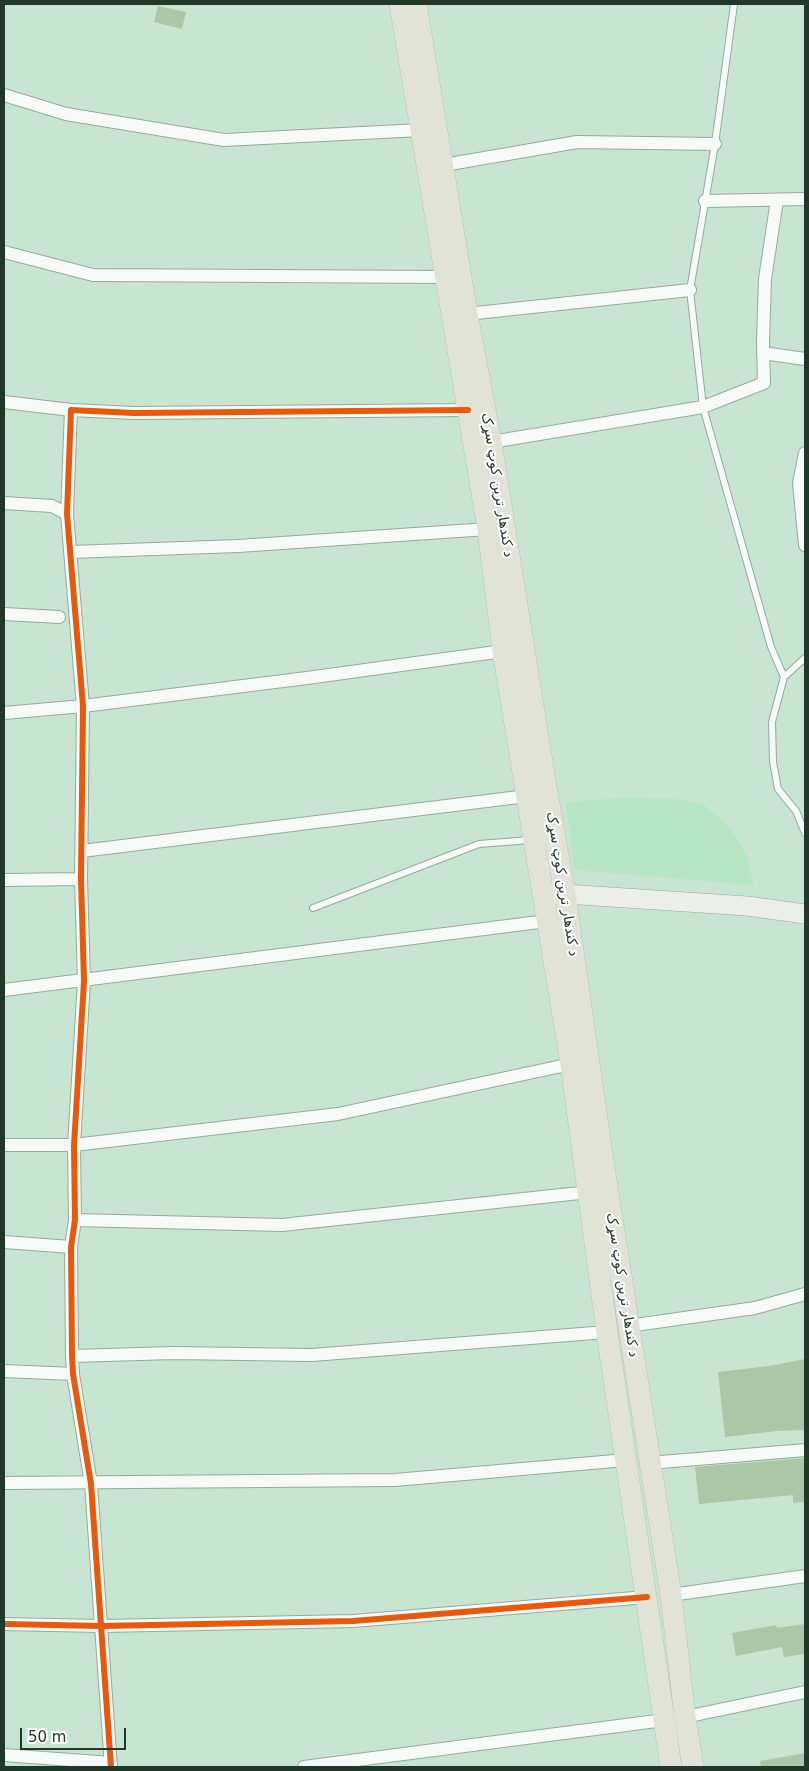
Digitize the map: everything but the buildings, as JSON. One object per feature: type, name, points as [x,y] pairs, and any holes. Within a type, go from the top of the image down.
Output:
[{"type":"main road","name":"د کندهار ترين کوټ سړک","points":[[400,4],[444,165],[467,314],[491,442],[565,894],[594,1163],[589,1192],[671,1767]]},
{"type":"main road","name":"د کندهار ترين کوټ سړک","points":[[416,4],[424,94],[421,130],[488,529],[503,651],[571,1064],[628,1326],[670,1595],[693,1767]]},
{"type":"main road","points":[[543,896],[565,894],[747,906],[805,914]]},
{"type":"street","points":[[4,96],[66,114],[224,140],[421,130]]},
{"type":"street","points":[[444,165],[577,142],[714,144]]},
{"type":"street","points":[[705,201],[805,199]]},
{"type":"street","points":[[491,442],[703,407],[764,383],[765,279],[777,200]]},
{"type":"street","points":[[4,252],[92,275],[446,277]]},
{"type":"street","points":[[467,314],[690,290]]},
{"type":"street","points":[[763,353],[805,358]]},
{"type":"street","points":[[4,402],[71,410],[134,413],[468,410]]},
{"type":"street","points":[[4,1755],[111,1765],[91,1484],[73,1374],[72,1356],[71,1247],[75,1220],[74,1145],[84,981],[81,879],[83,706],[68,514],[71,410]]},
{"type":"street","points":[[805,453],[799,482],[805,545]]},
{"type":"street","points":[[4,503],[52,506],[68,514]]},
{"type":"street","points":[[70,552],[238,546],[488,529]]},
{"type":"street","points":[[4,614],[59,618]]},
{"type":"street","points":[[4,712],[83,706],[317,677],[503,651]]},
{"type":"street","points":[[82,851],[527,796]]},
{"type":"street","points":[[4,880],[81,879]]},
{"type":"street","points":[[4,990],[547,921]]},
{"type":"street","points":[[4,1145],[74,1145],[338,1114],[571,1064]]},
{"type":"street","points":[[75,1220],[282,1224],[589,1192]]},
{"type":"street","points":[[4,1242],[71,1247]]},
{"type":"street","points":[[628,1326],[755,1308],[805,1294]]},
{"type":"street","points":[[72,1356],[173,1353],[312,1355],[608,1332]]},
{"type":"street","points":[[4,1371],[73,1374]]},
{"type":"street","points":[[649,1463],[805,1450]]},
{"type":"street","points":[[4,1484],[395,1480],[626,1460]]},
{"type":"street","points":[[670,1595],[805,1576]]},
{"type":"street","points":[[4,1624],[102,1626],[353,1621],[647,1597]]},
{"type":"street","points":[[685,1717],[805,1692]]},
{"type":"street","points":[[304,1767],[664,1720]]},
{"type":"lane","points":[[734,4],[714,144],[690,290],[703,407],[771,647],[784,677]]},
{"type":"lane","points":[[805,658],[784,677],[772,722],[773,762],[778,789],[796,811],[805,833]]},
{"type":"lane","points":[[313,908],[480,844],[534,840]]},
{"type":"shaded area","points":[[622,798],[675,799],[703,804],[728,825],[747,856],[753,885],[574,870],[566,802]]},
{"type":"cycle path","points":[[111,1767],[91,1484],[73,1374],[72,1356],[71,1247],[75,1220],[74,1145],[84,981],[81,879],[83,706],[67,514],[71,410],[134,413],[468,410]]},
{"type":"cycle path","points":[[4,1624],[102,1626],[353,1621],[647,1597]]}]
